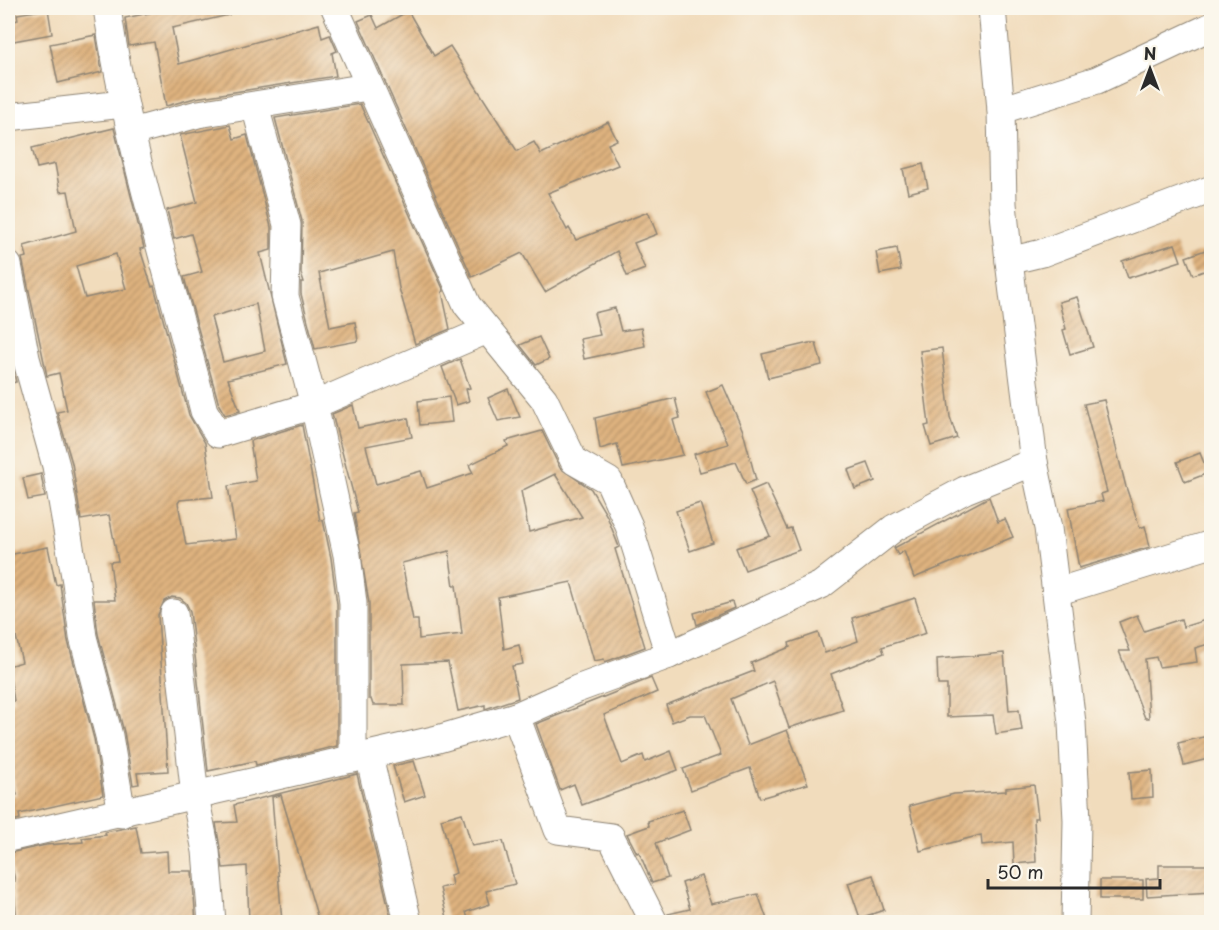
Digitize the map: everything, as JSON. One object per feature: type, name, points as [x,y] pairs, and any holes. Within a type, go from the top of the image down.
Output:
[{"type":"street","points":[[107,8],[123,104],[132,132],[158,243],[204,411],[218,434],[314,405],[487,330]]},
{"type":"street","points":[[335,8],[368,87],[467,306],[544,399],[574,461],[609,481],[628,526],[669,655]]},
{"type":"street","points":[[992,8],[1001,110],[1003,204],[1009,261],[1034,462],[1048,528],[1072,723],[1077,820],[1075,922]]},
{"type":"street","points":[[1001,110],[1097,80],[1212,26]]},
{"type":"street","points":[[132,132],[198,114],[368,87]]},
{"type":"street","points":[[8,117],[123,104]]},
{"type":"street","points":[[255,106],[287,225],[285,296],[314,405],[347,555],[353,603],[361,758],[408,922]]},
{"type":"street","points":[[1009,261],[1042,253],[1210,195]]},
{"type":"street","points":[[8,265],[26,358],[56,466],[76,582],[82,637],[109,736],[122,814]]},
{"type":"street","points":[[8,838],[361,758],[516,716],[577,688],[669,655],[821,585],[894,528],[965,490],[1034,462]]},
{"type":"street","points":[[1056,592],[1212,544]]},
{"type":"street","points":[[174,613],[195,796],[206,851],[212,922]]},
{"type":"street","points":[[516,716],[558,830],[611,837],[654,922]]},
{"type":"building","points":[[153,8],[228,8],[229,15],[172,28],[179,64],[319,24],[322,38],[330,35],[337,51],[332,53],[336,76],[195,98],[166,106],[154,42],[129,46],[125,18],[154,12]]},
{"type":"building","points":[[48,9],[52,34],[8,42],[8,23],[18,20],[17,14]]},
{"type":"building","points":[[408,11],[434,56],[450,46],[517,151],[534,142],[541,154],[608,122],[617,140],[608,144],[618,165],[548,193],[567,230],[569,228],[576,240],[648,212],[657,234],[634,243],[645,269],[627,276],[617,251],[545,292],[522,253],[472,277],[358,21],[372,15],[378,28]]},
{"type":"building","points":[[96,35],[102,72],[58,83],[50,44]]},
{"type":"building","points":[[360,104],[444,291],[442,292],[450,329],[415,344],[399,288],[393,252],[319,273],[330,327],[355,322],[358,341],[315,349],[301,294],[301,282],[304,282],[301,273],[302,221],[275,118]]},
{"type":"building","points":[[230,125],[234,139],[247,135],[271,227],[271,250],[260,253],[287,364],[228,379],[240,411],[225,415],[219,405],[184,277],[202,272],[191,234],[174,239],[167,210],[197,202],[180,135]],"holes":[[[256,304],[265,351],[223,362],[211,317]]]},
{"type":"building","points":[[114,128],[144,248],[140,249],[152,287],[154,286],[189,415],[205,443],[213,497],[180,500],[178,503],[186,545],[236,539],[228,486],[256,481],[250,441],[302,425],[320,521],[323,520],[331,558],[337,604],[337,746],[256,765],[255,761],[208,771],[190,611],[180,598],[172,597],[164,601],[158,615],[168,771],[137,773],[139,784],[133,785],[124,732],[98,634],[94,600],[115,600],[110,562],[118,561],[109,515],[81,520],[72,463],[57,412],[67,410],[59,373],[47,376],[22,258],[27,257],[24,246],[76,231],[68,191],[60,192],[55,164],[37,168],[32,148]],"holes":[[[116,254],[126,289],[85,298],[76,266]]]},
{"type":"building","points":[[923,164],[928,188],[908,193],[903,169]]},
{"type":"building","points":[[1175,244],[1181,261],[1128,278],[1122,261]]},
{"type":"building","points":[[897,248],[901,270],[880,274],[876,252]]},
{"type":"building","points":[[1208,249],[1212,268],[1193,275],[1186,257]]},
{"type":"building","points":[[1077,297],[1093,347],[1070,354],[1063,330],[1066,329],[1059,302]]},
{"type":"building","points":[[615,308],[621,331],[641,328],[645,346],[584,359],[580,339],[600,335],[594,313]]},
{"type":"building","points":[[539,337],[549,359],[536,365],[520,345]]},
{"type":"building","points":[[816,343],[822,365],[768,378],[762,354]]},
{"type":"building","points":[[8,348],[16,382],[8,384]]},
{"type":"building","points":[[942,348],[950,417],[957,438],[931,446],[925,426],[929,425],[920,351]]},
{"type":"building","points":[[460,359],[470,388],[466,389],[469,401],[456,405],[442,367]]},
{"type":"building","points":[[723,385],[743,431],[756,480],[746,484],[736,462],[700,472],[694,454],[728,444],[706,392]]},
{"type":"building","points":[[508,389],[520,417],[498,421],[488,398]]},
{"type":"building","points":[[449,397],[452,422],[420,425],[418,401]]},
{"type":"building","points":[[675,398],[680,418],[673,420],[683,455],[623,468],[617,444],[600,449],[595,418]]},
{"type":"building","points":[[1104,400],[1126,487],[1140,528],[1145,526],[1150,547],[1079,568],[1068,508],[1103,501],[1101,494],[1107,492],[1084,404]]},
{"type":"building","points":[[353,405],[358,428],[408,418],[412,437],[366,446],[376,484],[421,471],[427,488],[473,473],[469,465],[508,446],[506,441],[542,431],[560,468],[591,489],[607,516],[619,547],[615,549],[645,647],[605,662],[604,659],[594,661],[571,582],[498,597],[504,649],[519,645],[523,664],[512,666],[518,698],[485,709],[485,705],[458,711],[448,662],[403,664],[404,705],[373,705],[369,699],[369,603],[354,513],[358,512],[332,414]],"holes":[[[555,474],[582,517],[529,532],[521,491]],[[449,551],[462,634],[419,639],[418,620],[413,620],[402,563]]]},
{"type":"building","points":[[1200,453],[1208,473],[1185,482],[1177,462]]},
{"type":"building","points":[[868,463],[875,481],[855,489],[848,470]]},
{"type":"building","points":[[41,474],[45,497],[28,500],[23,478]]},
{"type":"building","points":[[766,484],[787,529],[791,528],[799,550],[745,570],[736,548],[770,536],[750,491]]},
{"type":"building","points":[[989,497],[998,522],[1005,519],[1013,537],[914,578],[904,551],[898,555],[894,548]]},
{"type":"building","points":[[700,503],[713,543],[690,551],[676,511]]},
{"type":"building","points":[[48,547],[56,585],[60,584],[68,641],[94,739],[103,795],[19,814],[20,819],[8,822],[8,797],[17,795],[8,754],[8,702],[14,701],[8,666],[22,662],[11,616],[8,616],[8,555]]},
{"type":"building","points":[[915,598],[926,633],[882,647],[884,653],[831,674],[843,710],[789,728],[773,681],[731,699],[748,745],[787,730],[808,784],[760,798],[750,768],[691,790],[683,769],[721,755],[705,715],[690,715],[672,722],[666,705],[754,671],[751,663],[790,647],[789,643],[818,633],[825,653],[858,641],[852,618]]},
{"type":"building","points":[[732,602],[734,608],[697,625],[694,613]]},
{"type":"building","points":[[1137,615],[1144,631],[1181,619],[1183,627],[1212,618],[1212,643],[1195,648],[1197,662],[1159,667],[1156,657],[1145,659],[1149,718],[1145,718],[1119,651],[1130,651],[1119,622]]},
{"type":"building","points":[[1004,653],[1009,711],[1019,710],[1022,730],[996,734],[993,715],[947,717],[947,685],[938,685],[937,659]]},
{"type":"building","points":[[651,678],[657,692],[604,715],[622,764],[643,755],[645,762],[671,751],[678,770],[582,805],[574,784],[560,790],[536,724]]},
{"type":"building","points":[[1212,735],[1212,758],[1184,765],[1178,743]]},
{"type":"building","points":[[414,761],[425,795],[404,802],[393,766]]},
{"type":"building","points":[[1152,770],[1153,797],[1131,799],[1129,772]]},
{"type":"building","points":[[357,774],[392,922],[319,922],[281,795],[272,797],[282,922],[249,922],[247,866],[223,868],[216,823],[237,822],[234,805]]},
{"type":"building","points":[[1034,785],[1038,818],[1034,818],[1036,862],[1014,864],[1013,842],[982,845],[981,835],[920,851],[909,806],[954,794],[1006,791],[1006,788]]},
{"type":"building","points":[[683,810],[690,830],[656,843],[668,878],[652,883],[639,852],[637,853],[627,834],[649,826],[648,821]]},
{"type":"building","points":[[462,813],[472,846],[503,841],[515,884],[486,891],[490,904],[466,912],[469,922],[448,922],[440,888],[452,885],[450,875],[456,873],[441,819]]},
{"type":"building","points":[[136,826],[141,853],[167,851],[168,871],[192,871],[196,922],[17,922],[13,881],[15,881],[9,853],[46,845],[83,842],[82,838],[106,835],[105,832]]},
{"type":"building","points":[[1159,865],[1212,865],[1212,892],[1147,896],[1146,879],[1159,878]]},
{"type":"building","points":[[873,875],[884,910],[860,918],[848,883]]},
{"type":"building","points":[[701,876],[711,904],[758,894],[768,922],[670,922],[668,914],[690,909],[682,883]]},
{"type":"building","points":[[1100,880],[1143,880],[1143,899],[1100,899]]}]
